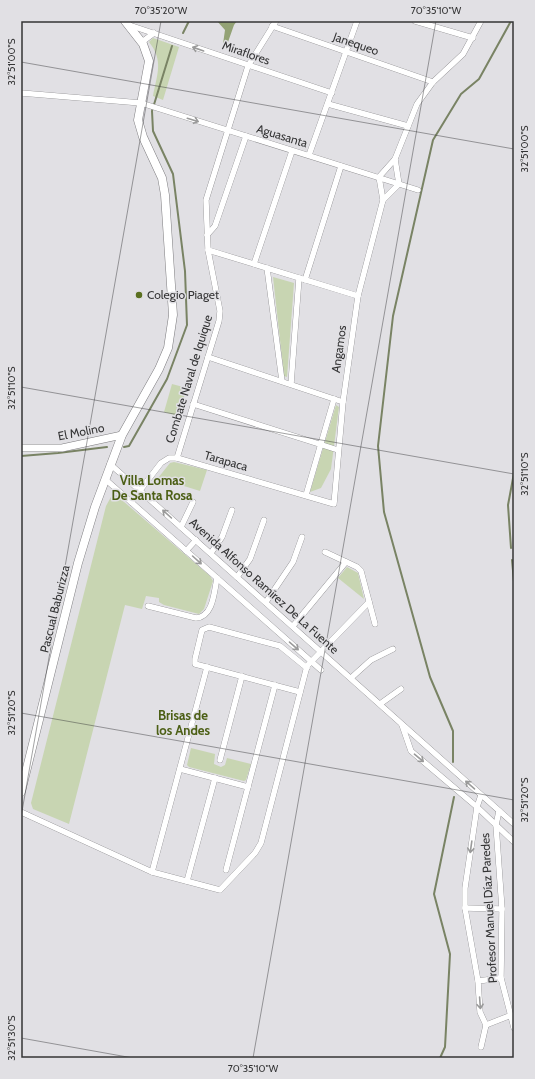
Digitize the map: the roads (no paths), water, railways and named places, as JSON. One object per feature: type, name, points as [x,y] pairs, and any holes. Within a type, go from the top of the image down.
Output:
[{"type":"main road","name":"Pascual Baburizza","points":[[21,792],[78,563],[104,479],[122,435],[159,369],[168,348],[172,315],[165,195],[162,178],[143,137],[138,120],[149,61],[142,42],[127,23]]},
{"type":"street","points":[[309,155],[357,21]]},
{"type":"street","points":[[416,21],[473,38]]},
{"type":"street","points":[[379,177],[395,159],[417,104],[433,82],[463,54],[481,21]]},
{"type":"street","name":"Miraflores","points":[[127,23],[154,34],[332,93]]},
{"type":"street","name":"Janequeo","points":[[274,23],[346,52],[433,82]]},
{"type":"street","name":"Combate Naval de Iquique","points":[[177,458],[208,357],[220,311],[208,250],[206,200],[248,66],[274,23]]},
{"type":"street","points":[[142,42],[154,34]]},
{"type":"street","name":"Aguasanta","points":[[21,93],[141,103],[418,190]]},
{"type":"street","points":[[328,104],[408,126]]},
{"type":"street","points":[[207,235],[215,226],[246,136]]},
{"type":"street","points":[[254,264],[292,150]]},
{"type":"street","points":[[383,200],[399,184],[395,159]]},
{"type":"street","points":[[291,384],[302,279],[341,166]]},
{"type":"street","name":"Angamos","points":[[334,504],[342,402],[358,296],[383,200],[379,177]]},
{"type":"street","points":[[208,250],[358,296]]},
{"type":"street","points":[[267,268],[282,381]]},
{"type":"street","points":[[208,357],[342,402]]},
{"type":"street","points":[[306,495],[334,399]]},
{"type":"street","points":[[193,404],[338,450]]},
{"type":"street","name":"El Molino","points":[[21,448],[62,448],[122,435]]},
{"type":"street","points":[[131,502],[166,459],[177,458]]},
{"type":"street","name":"Tarapaca","points":[[177,458],[334,504]]},
{"type":"street","name":"Avenida Alfonso Ramírez De La Fuente","points":[[110,464],[514,824]]},
{"type":"street","name":"Avenida Alfonso Ramírez De La Fuente","points":[[104,479],[321,670]]},
{"type":"street","points":[[181,527],[193,502]]},
{"type":"street","points":[[211,553],[222,537],[232,510]]},
{"type":"street","points":[[237,577],[250,559],[264,520]]},
{"type":"street","points":[[266,602],[293,562],[302,537]]},
{"type":"street","points":[[186,551],[196,540]]},
{"type":"street","points":[[325,552],[361,571],[375,624]]},
{"type":"street","points":[[292,626],[346,562]]},
{"type":"street","points":[[148,606],[196,618],[202,618],[207,615],[210,609],[217,578]]},
{"type":"street","points":[[21,812],[152,872],[220,890],[261,843],[307,668],[369,602]]},
{"type":"street","points":[[300,692],[195,664],[194,659],[202,630],[209,627],[280,646],[307,668]]},
{"type":"street","points":[[351,678],[371,660],[393,649]]},
{"type":"street","points":[[152,872],[207,667]]},
{"type":"street","points":[[220,760],[242,676]]},
{"type":"street","points":[[226,870],[275,685]]},
{"type":"street","points":[[380,704],[401,689]]},
{"type":"street","name":"Avenida Alfonso Ramírez De La Fuente","points":[[402,724],[411,751],[477,807],[514,842]]},
{"type":"street","points":[[180,769],[248,786]]},
{"type":"street","points":[[187,881],[215,778]]},
{"type":"street","points":[[481,795],[477,807],[465,888],[466,908],[478,981],[480,1012],[486,1025],[481,1047]]},
{"type":"street","name":"Profesor Manuel Díaz Paredes","points":[[499,811],[496,825],[502,909],[501,978],[509,1016],[514,1028]]},
{"type":"street","points":[[466,908],[502,909]]},
{"type":"street","points":[[478,981],[501,978]]},
{"type":"street","points":[[486,1025],[509,1016]]},
{"type":"waterway","points":[[183,33],[189,21]]},
{"type":"waterway","points":[[453,762],[453,731],[430,677],[384,512],[378,446],[393,316],[433,140],[461,94],[479,79],[511,21]]},
{"type":"waterway","points":[[124,447],[129,446],[167,379],[187,325],[185,271],[173,174],[153,131],[152,111],[172,46]]},
{"type":"waterway","points":[[21,456],[107,447]]},
{"type":"waterway","points":[[511,548],[508,505],[514,473]]},
{"type":"waterway","points":[[512,560],[514,582]]},
{"type":"waterway","points":[[440,1058],[445,1047],[450,954],[434,894],[454,797]]},
{"type":"place","name":"Colegio Piaget","points":[[139,295]]},
{"type":"district","name":"Villa Lomas De Santa Rosa","points":[[152,488]]},
{"type":"district","name":"Brisas de los Andes","points":[[183,722]]}]
